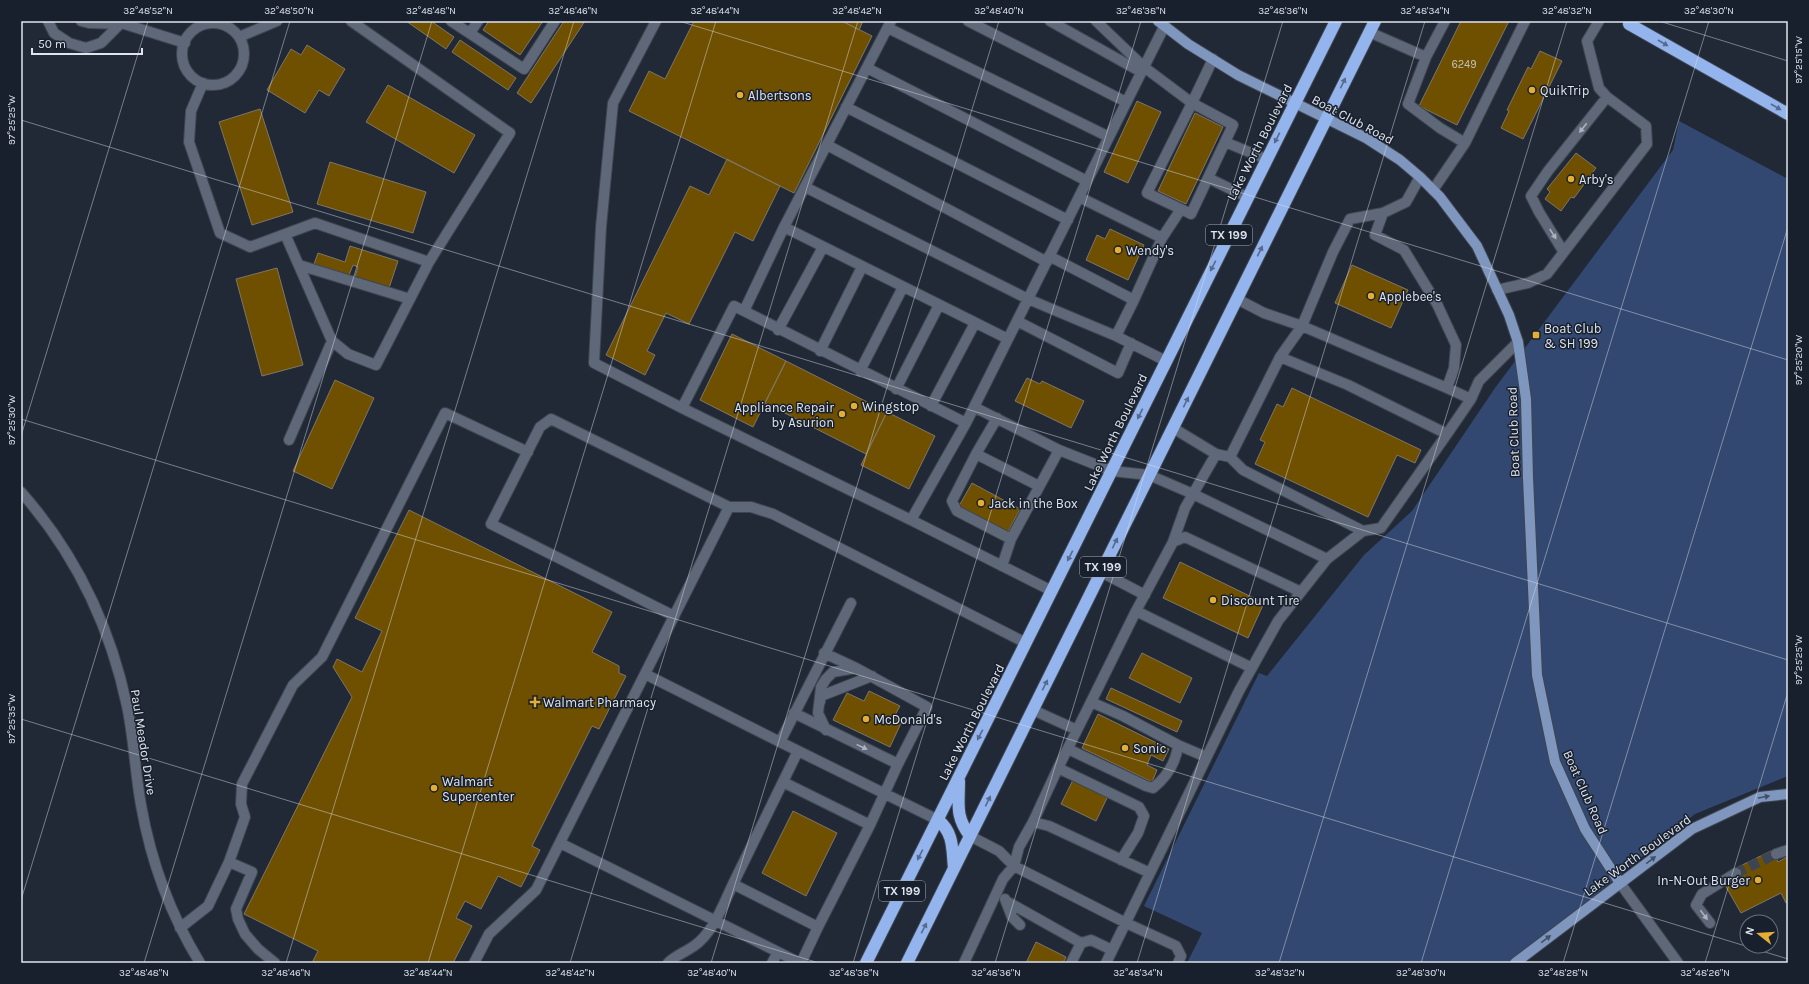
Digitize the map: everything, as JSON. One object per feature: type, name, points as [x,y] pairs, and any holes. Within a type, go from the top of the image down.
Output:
[{"type":"highway","name":"Lake Worth Boulevard","points":[[866,963],[1336,21]]},
{"type":"highway","name":"TX 199","points":[[907,963],[1374,21]]},
{"type":"highway","points":[[1627,22],[1788,114]]},
{"type":"highway","points":[[959,777],[958,813],[961,824],[970,836]]},
{"type":"highway","points":[[938,820],[946,827],[950,834],[954,868]]},
{"type":"main road","name":"Boat Club Road","points":[[1161,24],[1238,75],[1366,138],[1400,160],[1433,190],[1477,246],[1509,315],[1518,342],[1526,399],[1537,675],[1556,762],[1585,829],[1620,883]]},
{"type":"main road","name":"Lake Worth Boulevard","points":[[1514,963],[1692,829],[1760,797],[1788,794]]},
{"type":"street","points":[[48,21],[54,33],[69,43],[86,48],[101,43],[117,22]]},
{"type":"street","points":[[81,21],[89,23],[117,22],[184,43]]},
{"type":"street","points":[[239,37],[277,21]]},
{"type":"street","points":[[285,234],[332,341],[348,354],[376,365],[429,262],[510,133],[351,21]]},
{"type":"street","points":[[451,21],[524,69],[554,21]]},
{"type":"street","points":[[470,34],[478,21]]},
{"type":"street","points":[[656,21],[613,104],[601,227],[594,363],[1052,591]]},
{"type":"street","points":[[968,21],[1126,102]]},
{"type":"street","points":[[1050,21],[1143,70],[1192,103],[1233,125],[1191,214],[1147,193],[1192,103],[1213,59]]},
{"type":"street","points":[[1096,21],[1143,70]]},
{"type":"street","points":[[1446,21],[1426,57],[1408,104],[1440,128],[1465,143]]},
{"type":"street","points":[[1433,190],[1465,143],[1525,21]]},
{"type":"street","points":[[1497,290],[1528,283],[1547,274],[1563,251],[1647,144],[1646,126],[1607,97],[1599,88],[1587,41],[1599,21]]},
{"type":"street","points":[[209,22],[219,23],[229,27],[239,37],[244,52],[243,63],[232,79],[222,83],[213,84],[203,83],[194,78],[184,61],[183,51],[184,43],[191,33],[199,26],[209,22]]},
{"type":"street","points":[[911,520],[966,423],[1143,70],[1161,24]]},
{"type":"street","points":[[744,311],[784,228],[890,25],[1109,137]]},
{"type":"street","points":[[1368,32],[1426,57]]},
{"type":"street","points":[[867,68],[1087,181]]},
{"type":"street","points":[[203,83],[191,111],[189,142],[220,233],[250,246],[315,223],[429,262]]},
{"type":"street","points":[[1563,251],[1531,196],[1548,171],[1607,97]]},
{"type":"street","points":[[846,107],[1068,220]]},
{"type":"street","points":[[1225,142],[1266,159]]},
{"type":"street","points":[[827,145],[1048,259],[1134,300]]},
{"type":"street","points":[[1230,457],[1280,357],[1302,326],[1350,219],[1383,213],[1406,202],[1420,177]]},
{"type":"street","points":[[1208,178],[1247,197]]},
{"type":"street","points":[[805,187],[1028,299],[1116,336],[1166,361]]},
{"type":"street","points":[[1079,197],[1162,238]]},
{"type":"street","points":[[1116,336],[1162,238],[1181,209]]},
{"type":"street","points":[[1383,213],[1375,235],[1404,250],[1437,304],[1456,345],[1454,368],[1447,388]]},
{"type":"street","points":[[784,228],[1008,339]]},
{"type":"street","points":[[778,330],[823,247]]},
{"type":"street","points":[[299,265],[410,299]]},
{"type":"street","points":[[820,351],[862,267]]},
{"type":"street","points":[[860,370],[903,287]]},
{"type":"street","points":[[1236,299],[1264,313],[1302,326],[1435,385],[1447,388],[1471,399]]},
{"type":"street","points":[[896,388],[939,305]]},
{"type":"street","points":[[682,408],[734,306],[778,330],[966,423]]},
{"type":"street","points":[[1017,321],[1118,374],[1131,344]]},
{"type":"street","points":[[931,406],[975,323]]},
{"type":"street","points":[[289,440],[332,341]]},
{"type":"street","points":[[1106,963],[1206,758],[1278,620],[1327,559],[1363,531],[1381,528],[1471,399],[1479,381],[1518,342]]},
{"type":"street","points":[[1280,357],[1348,385],[1447,434]]},
{"type":"street","points":[[974,407],[1059,450],[1112,471],[1149,475],[1193,494],[1327,559]]},
{"type":"street","points":[[180,928],[208,906],[228,862],[245,817],[241,804],[242,784],[293,685],[322,657],[445,413],[528,452]]},
{"type":"street","points":[[997,418],[976,454],[952,501],[956,511],[1011,539]]},
{"type":"street","points":[[674,616],[491,524],[540,427],[551,420],[729,507],[751,507],[772,514],[1026,643]]},
{"type":"street","points":[[1173,428],[1216,454],[1230,457],[1243,470],[1363,531]]},
{"type":"street","points":[[1002,566],[1011,539],[1059,450]]},
{"type":"street","points":[[976,454],[1039,486]]},
{"type":"street","points":[[964,963],[1000,886],[1014,866],[1019,847],[1033,822],[1058,768],[1136,611],[1173,542],[1185,508],[1216,454]]},
{"type":"street","name":"Paul Meador Drive","points":[[21,492],[47,523],[74,564],[91,597],[105,631],[127,706],[141,804],[151,852],[162,885],[180,928],[200,963]]},
{"type":"street","points":[[474,963],[489,934],[536,890],[729,507]]},
{"type":"street","points":[[1173,542],[1185,537],[1301,592]]},
{"type":"street","points":[[1101,572],[1145,595]]},
{"type":"street","points":[[780,742],[850,603]]},
{"type":"street","points":[[1136,611],[1252,668]]},
{"type":"street","points":[[560,843],[801,963],[927,707],[872,676],[824,653]]},
{"type":"street","points":[[826,730],[818,713],[821,687],[826,679],[834,672],[856,668]]},
{"type":"street","points":[[645,674],[938,820]]},
{"type":"street","points":[[818,713],[822,696],[872,676]]},
{"type":"street","points":[[1091,702],[1123,716],[1206,758]]},
{"type":"street","points":[[1033,710],[1077,730]]},
{"type":"street","points":[[794,713],[898,764]]},
{"type":"street","points":[[1068,749],[1153,788],[1165,779],[1176,759],[1178,744]]},
{"type":"street","points":[[668,963],[675,956],[694,946],[715,920],[798,751]]},
{"type":"street","points":[[1058,768],[1139,807],[1144,816],[1138,833],[1121,860]]},
{"type":"street","points":[[783,782],[870,825]]},
{"type":"street","points":[[1033,822],[1049,826],[1150,873]]},
{"type":"street","points":[[970,836],[999,851],[1014,866],[1126,923],[1176,946],[1181,956],[1178,963]]},
{"type":"street","points":[[1776,854],[1788,850]]},
{"type":"street","points":[[228,862],[252,872],[236,909],[238,919],[245,934],[258,949],[275,963]]},
{"type":"street","points":[[1710,923],[1696,905],[1702,894],[1736,873]]},
{"type":"street","points":[[1620,883],[1678,963]]},
{"type":"street","points":[[733,884],[818,927]]},
{"type":"street","points":[[1000,886],[1012,917],[1020,925]]},
{"type":"street","points":[[1006,901],[1081,943]]},
{"type":"street","points":[[1071,963],[1081,943],[1090,940],[1112,950]]},
{"type":"street","points":[[772,963],[778,952]]},
{"type":"shaded area","points":[[1679,121],[1788,179],[1788,776],[1695,814],[1511,963],[1187,963],[1202,933],[1144,906],[1259,673],[1267,676],[1364,555],[1412,511],[1495,388],[1673,150]]},
{"type":"building","points":[[406,21],[431,21],[454,37],[446,49]]},
{"type":"building","points":[[489,21],[543,21],[520,55],[483,30]]},
{"type":"building","points":[[564,21],[585,21],[531,103],[517,93]]},
{"type":"building","name":"Albertsons","points":[[694,21],[842,21],[872,36],[794,193],[629,111],[649,71],[665,79]]},
{"type":"building","points":[[842,21],[863,21],[859,30]]},
{"type":"building","points":[[1461,21],[1509,21],[1457,125],[1419,106]]},
{"type":"building","points":[[460,40],[516,78],[508,90],[452,52]]},
{"type":"building","points":[[307,45],[345,69],[329,96],[319,90],[305,113],[267,90],[291,49],[301,55]]},
{"type":"building","name":"QuikTrip","points":[[1540,51],[1562,61],[1523,139],[1501,128],[1509,111],[1507,110],[1528,67],[1531,69]]},
{"type":"building","points":[[388,85],[475,135],[454,173],[366,122]]},
{"type":"building","points":[[1137,101],[1161,112],[1128,183],[1104,172]]},
{"type":"building","points":[[260,109],[293,212],[252,225],[219,122]]},
{"type":"building","points":[[1195,113],[1223,127],[1186,204],[1158,191]]},
{"type":"building","name":"Arby's","points":[[1576,153],[1596,168],[1574,198],[1571,197],[1561,211],[1545,199],[1550,192],[1547,189]]},
{"type":"building","points":[[727,159],[780,186],[753,241],[735,232],[689,324],[666,313],[647,351],[655,355],[645,375],[606,355],[690,186],[709,195]]},
{"type":"building","points":[[330,162],[426,192],[413,233],[317,204]]},
{"type":"building","points":[[1110,229],[1144,245],[1128,280],[1086,260],[1097,235],[1105,239]]},
{"type":"building","points":[[350,246],[398,261],[389,288],[355,277],[358,267],[353,265],[349,275],[314,264],[318,253],[345,262]]},
{"type":"building","name":"Applebee's","points":[[1352,265],[1408,290],[1391,328],[1335,303]]},
{"type":"building","points":[[277,268],[303,365],[262,376],[236,279]]},
{"type":"building","points":[[732,334],[786,361],[753,427],[700,400]]},
{"type":"building","points":[[786,361],[887,412],[866,454],[765,403]]},
{"type":"building","points":[[1027,378],[1040,384],[1042,381],[1084,401],[1071,428],[1015,401]]},
{"type":"building","points":[[335,380],[374,398],[332,489],[293,471]]},
{"type":"building","points":[[1292,388],[1421,450],[1415,463],[1397,455],[1368,517],[1255,464],[1265,442],[1260,440],[1277,404],[1283,407]]},
{"type":"building","points":[[887,412],[935,436],[909,489],[861,465]]},
{"type":"building","points":[[972,483],[1020,509],[1008,532],[959,506]]},
{"type":"building","name":"Walmart Supercenter","points":[[409,510],[612,612],[592,652],[619,666],[619,673],[626,676],[599,729],[592,726],[532,846],[540,850],[521,887],[498,876],[481,909],[465,901],[456,918],[472,926],[453,963],[312,963],[318,951],[244,914],[352,697],[333,667],[337,659],[362,672],[382,631],[355,618]]},
{"type":"building","name":"Discount Tire","points":[[1180,562],[1264,603],[1248,638],[1163,598]]},
{"type":"building","points":[[1142,653],[1192,678],[1180,703],[1129,678]]},
{"type":"building","points":[[1111,688],[1182,721],[1177,732],[1106,699]]},
{"type":"building","name":"McDonald's","points":[[869,691],[900,706],[894,717],[902,721],[890,747],[833,720],[847,693],[864,701]]},
{"type":"building","name":"Sonic","points":[[1098,714],[1169,749],[1163,761],[1151,755],[1147,765],[1157,770],[1152,782],[1082,748]]},
{"type":"building","points":[[1073,780],[1107,798],[1096,821],[1061,804]]},
{"type":"building","points":[[793,811],[837,833],[806,896],[762,873]]},
{"type":"building","name":"In-N-Out Burger","points":[[1773,850],[1778,862],[1787,857],[1788,859],[1788,902],[1786,903],[1781,893],[1741,913],[1725,885],[1734,869]]},
{"type":"building","points":[[1036,942],[1066,957],[1063,963],[1026,963]]},
{"type":"tunnel","points":[[1736,873],[1776,854]]},
{"type":"place","name":"QuikTrip","points":[[1532,90]]},
{"type":"place","name":"Albertsons","points":[[740,95]]},
{"type":"place","name":"Arby's","points":[[1571,179]]},
{"type":"place","name":"Wendy's","points":[[1118,250]]},
{"type":"place","name":"Applebee's","points":[[1371,296]]},
{"type":"place","name":"Boat Club & SH 199","points":[[1536,335]]},
{"type":"place","name":"Wingstop","points":[[854,406]]},
{"type":"place","name":"Appliance Repair by Asurion","points":[[842,414]]},
{"type":"place","name":"Jack in the Box","points":[[981,503]]},
{"type":"place","name":"Discount Tire","points":[[1213,600]]},
{"type":"place","name":"Walmart Pharmacy","points":[[535,702]]},
{"type":"place","name":"McDonald's","points":[[866,719]]},
{"type":"place","name":"Sonic","points":[[1125,748]]},
{"type":"place","name":"Walmart Supercenter","points":[[434,788]]},
{"type":"place","name":"In-N-Out Burger","points":[[1758,880]]}]
